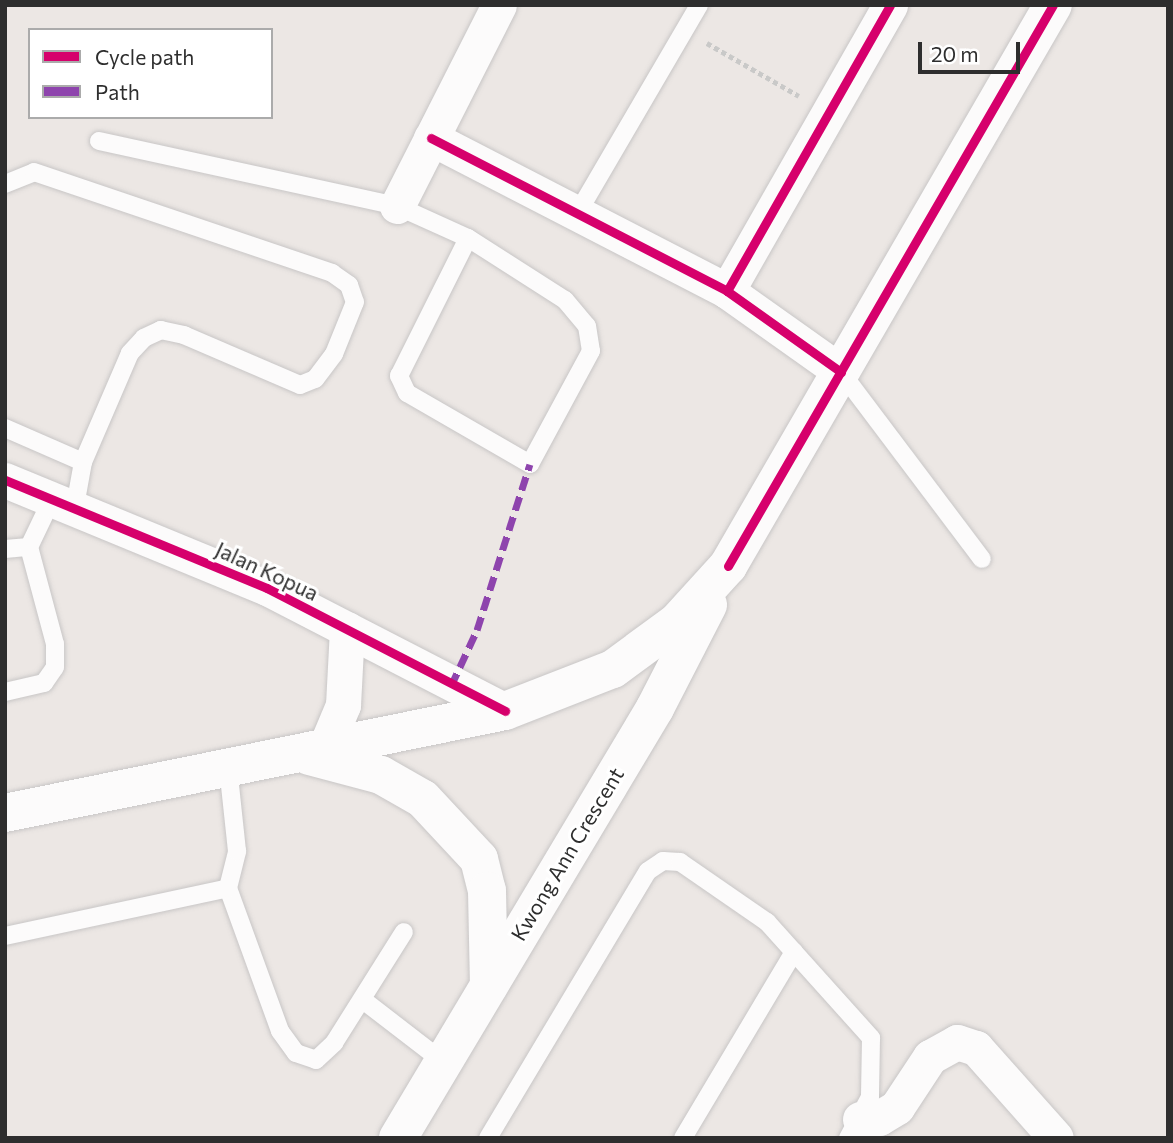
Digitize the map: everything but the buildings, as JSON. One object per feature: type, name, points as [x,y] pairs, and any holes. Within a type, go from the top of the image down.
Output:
[{"type":"main road","points":[[5,813],[505,711],[613,669],[677,622],[728,566],[1053,5]]},
{"type":"main road","name":"Kwong Ann Crescent","points":[[398,1138],[446,1065],[654,708],[728,566]]},
{"type":"main road","points":[[311,751],[381,775],[423,799],[473,852],[487,891],[489,990]]},
{"type":"street","points":[[397,206],[499,5]]},
{"type":"street","points":[[727,291],[890,5]]},
{"type":"street","points":[[431,138],[727,291],[841,372]]},
{"type":"street","name":"Jalan Kopua","points":[[5,480],[347,629],[505,711]]},
{"type":"street","points":[[311,751],[344,705],[347,629]]},
{"type":"street","points":[[854,1128],[897,1107],[930,1057],[957,1042],[976,1048],[1056,1138]]},
{"type":"lane","points":[[577,214],[699,5]]},
{"type":"lane","points":[[99,141],[397,206],[468,238],[565,300],[587,326],[591,351],[530,464],[407,393],[398,376],[468,238]]},
{"type":"lane","points":[[5,184],[34,172],[332,272],[349,285],[355,302],[334,354],[315,379],[300,385],[184,335],[161,330],[144,338],[130,353],[63,503],[29,547],[5,548]]},
{"type":"lane","points":[[841,372],[982,559]]},
{"type":"lane","points":[[5,428],[83,462]]},
{"type":"lane","points":[[5,692],[44,683],[55,667],[55,644],[29,547]]},
{"type":"lane","points":[[228,767],[237,851],[228,888],[280,1031],[296,1053],[323,1057],[363,1000],[404,932]]},
{"type":"lane","points":[[488,1138],[656,863],[680,862],[767,922],[871,1038],[875,1071],[854,1128]]},
{"type":"lane","points":[[5,936],[228,888]]},
{"type":"lane","points":[[683,1138],[794,953]]},
{"type":"lane","points":[[363,1000],[446,1065]]},
{"type":"path","points":[[685,30],[829,113]]},
{"type":"marked path","points":[[451,686],[477,630],[530,464]]},
{"type":"cycle path","points":[[727,291],[890,5]]},
{"type":"cycle path","points":[[728,566],[1053,5]]},
{"type":"cycle path","points":[[431,138],[727,291],[841,372]]},
{"type":"cycle path","points":[[5,480],[267,588],[505,711]]}]
